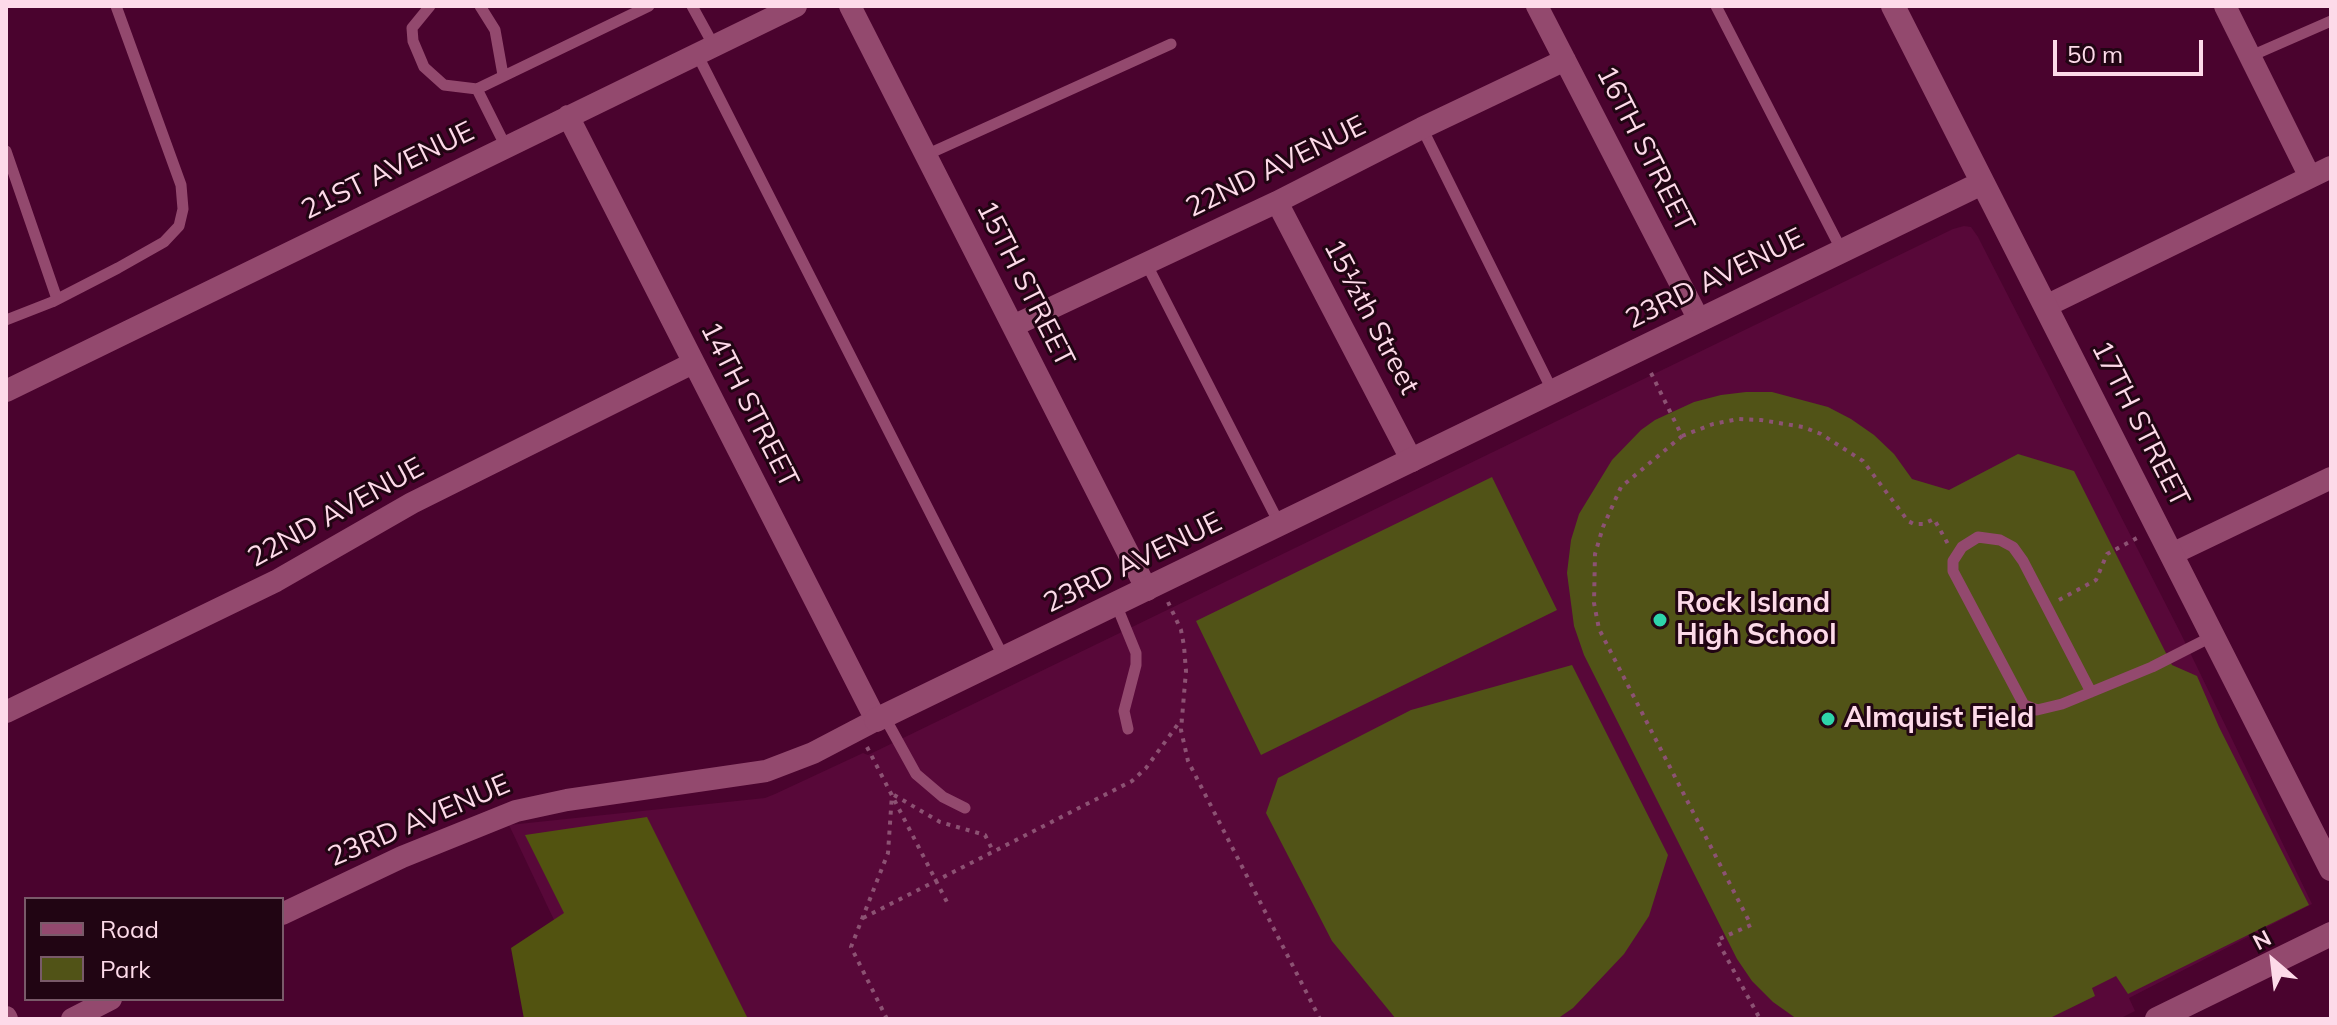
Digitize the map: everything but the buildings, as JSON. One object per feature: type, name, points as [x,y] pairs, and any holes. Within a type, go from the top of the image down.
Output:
[{"type":"street","name":"21ST AVENUE","points":[[6,391],[796,6]]},
{"type":"street","name":"15TH STREET","points":[[850,6],[1013,326],[1158,596]]},
{"type":"street","name":"16TH STREET","points":[[1537,6],[1699,320]]},
{"type":"street","name":"17TH STREET","points":[[1893,6],[2331,869]]},
{"type":"street","points":[[2225,6],[2310,177]]},
{"type":"street","name":"22ND AVENUE","points":[[1013,326],[1277,202],[1565,60]]},
{"type":"street","name":"14TH STREET","points":[[568,116],[693,363],[880,718]]},
{"type":"street","points":[[2046,306],[2331,167]]},
{"type":"street","name":"23RD AVENUE","points":[[284,913],[414,852],[516,811],[553,802],[766,771],[813,753],[1116,604],[1158,596],[1280,525],[1982,183]]},
{"type":"street","name":"15½th Street","points":[[1277,202],[1412,461]]},
{"type":"street","name":"22ND AVENUE","points":[[6,712],[276,581],[412,503],[693,363]]},
{"type":"street","points":[[2172,554],[2331,478]]},
{"type":"street","points":[[2157,1019],[2331,934]]},
{"type":"street","points":[[72,1019],[107,1001]]},
{"type":"lane","points":[[6,320],[57,299],[164,242],[179,226],[183,209],[181,185],[116,6]]},
{"type":"lane","points":[[430,6],[412,28],[413,41],[424,67],[444,85],[477,89],[649,6]]},
{"type":"lane","points":[[480,6],[495,30],[503,75]]},
{"type":"lane","points":[[692,6],[705,50],[1004,659]]},
{"type":"lane","points":[[1716,6],[1842,251]]},
{"type":"lane","points":[[2251,56],[2331,21]]},
{"type":"lane","points":[[926,155],[1171,44]]},
{"type":"lane","points":[[477,89],[506,147]]},
{"type":"lane","points":[[1422,128],[1553,392]]},
{"type":"lane","points":[[6,151],[57,299]]},
{"type":"lane","points":[[1146,263],[1280,525]]},
{"type":"lane","points":[[2091,692],[2013,547],[2000,540],[1978,537],[1962,547],[1953,561],[1953,571],[2024,705],[2037,710],[2091,692],[2152,667],[2213,636]]},
{"type":"lane","points":[[1116,604],[1136,653],[1136,665],[1124,711],[1128,729]]},
{"type":"lane","points":[[880,718],[916,774],[943,797],[965,808]]},
{"type":"path","points":[[1651,373],[1682,436]]},
{"type":"path","points":[[1760,1019],[1717,940],[1751,925],[1599,629],[1594,603],[1595,554],[1603,527],[1621,487],[1682,436],[1713,424],[1738,419],[1803,427],[1821,434],[1863,461],[1908,521],[1923,524],[1934,519],[1945,539]]},
{"type":"path","points":[[2047,607],[2096,580],[2107,554],[2137,538]]},
{"type":"path","points":[[1158,596],[1181,630],[1184,646],[1186,671],[1181,720],[1188,761],[1320,1019]]},
{"type":"path","points":[[863,918],[1132,781],[1146,768],[1181,720]]},
{"type":"path","points":[[867,747],[949,906]]},
{"type":"path","points":[[892,794],[940,822],[985,835],[993,851]]},
{"type":"path","points":[[887,1019],[851,947],[888,853],[892,794]]},
{"type":"shaded area","name":"Rock Island High School","points":[[1964,226],[1971,227],[1978,237],[2181,634],[2312,904],[2129,998],[2135,1011],[2119,1019],[601,1019],[509,825],[765,798],[775,794],[863,753],[868,755]]},
{"type":"shaded area","points":[[647,817],[748,1019],[524,1019],[511,948],[564,913],[525,835]]},
{"type":"green space","points":[[1746,392],[1772,392],[1828,407],[1874,435],[1894,454],[1912,479],[1949,490],[2018,454],[2074,471],[2172,665],[2197,676],[2219,727],[2309,905],[2128,994],[2116,976],[2092,988],[2095,996],[2048,1019],[1797,1019],[1773,1002],[1752,981],[1737,959],[1584,655],[1574,626],[1567,573],[1571,540],[1579,514],[1612,460],[1641,430],[1694,402]]},
{"type":"green space","points":[[1492,477],[1557,610],[1261,755],[1196,621]]},
{"type":"green space","points":[[1572,665],[1668,855],[1649,916],[1624,954],[1573,1008],[1557,1019],[1396,1019],[1332,941],[1266,813],[1278,778],[1411,710]]},
{"type":"place","name":"Rock Island High School","points":[[1660,620]]},
{"type":"place","name":"Almquist Field","points":[[1828,719]]}]
